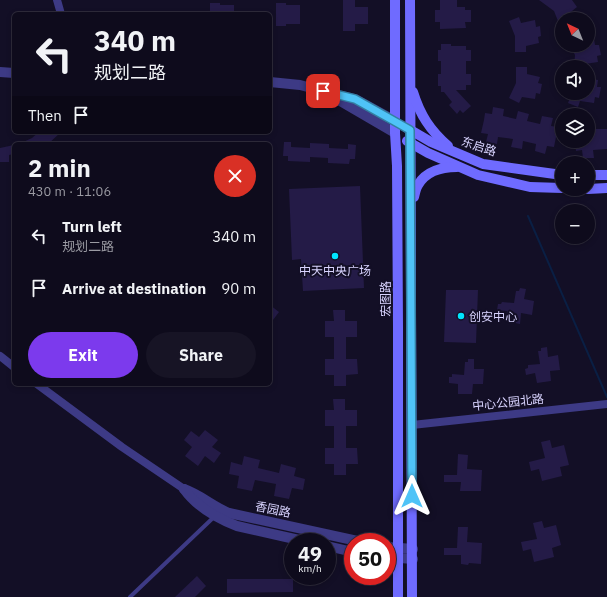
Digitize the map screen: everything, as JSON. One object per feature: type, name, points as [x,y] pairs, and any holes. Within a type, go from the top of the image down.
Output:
[{"type":"main road","name":"宏图路","points":[[395,0],[395,133],[398,327],[398,597]]},
{"type":"main road","points":[[410,0],[412,597]]},
{"type":"main road","points":[[410,83],[423,119],[437,136],[456,153]]},
{"type":"main road","name":"东启路","points":[[395,121],[432,142],[483,164],[555,173]]},
{"type":"main road","points":[[395,133],[428,153],[478,175],[530,187],[555,188]]},
{"type":"main road","points":[[411,203],[418,185],[427,176],[439,169],[459,167]]},
{"type":"main road","points":[[595,175],[607,175]]},
{"type":"main road","points":[[595,189],[607,188]]},
{"type":"street","points":[[56,0],[59,12]]},
{"type":"street","points":[[0,72],[12,73]]},
{"type":"street","points":[[272,82],[300,85],[355,99],[395,121]]},
{"type":"street","points":[[323,91],[395,133]]},
{"type":"street","points":[[0,356],[12,365]]},
{"type":"street","name":"香园路","points":[[40,386],[122,447],[184,489],[191,499],[217,512],[237,526],[284,537]]},
{"type":"street","name":"中心公园北路","points":[[412,425],[603,404]]},
{"type":"street","name":"香园路","points":[[217,512],[239,515],[344,538]]},
{"type":"street","points":[[398,553],[413,554]]},
{"type":"lane","points":[[130,597],[217,512]]},
{"type":"building","points":[[343,0],[355,0],[355,7],[368,7],[368,24],[355,24],[355,31],[343,31]]},
{"type":"building","points":[[440,0],[457,0],[457,7],[465,7],[465,10],[471,10],[471,22],[465,22],[466,28],[440,29],[440,22],[435,22],[435,10],[440,10]]},
{"type":"building","points":[[539,0],[572,0],[577,7],[571,12],[555,12],[555,14],[554,11]]},
{"type":"building","points":[[210,3],[234,5],[234,12],[210,12]]},
{"type":"building","points":[[276,3],[300,5],[300,24],[276,26]]},
{"type":"building","points":[[519,17],[521,23],[535,20],[536,27],[540,26],[541,36],[538,37],[539,43],[526,46],[526,52],[515,52],[515,36],[509,21]]},
{"type":"building","points":[[441,44],[466,46],[466,50],[471,50],[471,61],[466,61],[466,74],[471,74],[471,85],[466,85],[466,90],[456,90],[471,106],[463,113],[460,110],[457,114],[449,105],[452,102],[444,92],[441,92],[441,86],[438,86],[438,74],[441,74],[441,61],[438,61],[438,50],[441,50]]},
{"type":"building","points":[[595,45],[599,45],[601,55],[597,56],[598,62],[595,62],[595,60],[575,60],[574,52],[595,52]]},
{"type":"building","points":[[516,67],[527,67],[527,74],[540,77],[538,83],[542,84],[540,94],[536,93],[535,99],[522,97],[519,103],[509,98],[516,83]]},
{"type":"building","points":[[595,80],[598,80],[597,87],[601,87],[599,98],[595,97]]},
{"type":"building","points":[[569,100],[594,100],[594,103],[580,101],[578,107],[568,103]]},
{"type":"building","points":[[493,107],[504,109],[503,116],[516,119],[518,111],[529,114],[527,121],[540,124],[542,116],[553,118],[551,126],[555,127],[554,147],[547,146],[545,154],[535,151],[536,144],[523,141],[522,149],[511,147],[513,139],[498,137],[497,144],[486,142],[488,134],[481,133],[485,113],[492,114]]},
{"type":"building","points":[[595,129],[607,129],[607,149],[593,150],[594,156],[583,156],[582,150],[576,151],[576,148],[595,148]]},
{"type":"building","points":[[37,134],[59,134],[50,142],[23,142]]},
{"type":"building","points":[[284,142],[291,142],[291,147],[310,148],[310,143],[329,144],[329,148],[348,149],[348,144],[356,145],[355,159],[350,159],[349,164],[328,163],[328,158],[310,157],[310,162],[288,161],[288,156],[283,156]]},
{"type":"building","points":[[12,145],[12,154],[9,155],[9,162],[0,162],[0,148]]},
{"type":"building","points":[[360,186],[364,288],[303,291],[301,259],[292,260],[289,189]]},
{"type":"building","points":[[520,288],[526,289],[524,299],[534,301],[532,315],[521,313],[520,324],[506,321],[507,311],[497,310],[498,304],[501,304],[502,302],[514,303],[516,291],[519,291]]},
{"type":"building","name":"创安中心","points":[[446,290],[478,290],[476,343],[444,342]]},
{"type":"building","points":[[272,307],[279,312],[272,321]]},
{"type":"building","points":[[333,310],[345,310],[345,321],[357,321],[357,337],[346,337],[346,359],[357,359],[358,374],[346,375],[346,386],[334,386],[334,375],[325,375],[325,359],[334,359],[334,337],[325,337],[325,321],[334,321]]},
{"type":"building","points":[[547,347],[548,357],[558,355],[560,370],[550,371],[551,381],[537,383],[535,373],[526,375],[525,369],[528,368],[528,365],[540,364],[538,351],[541,351],[541,348]]},
{"type":"building","points":[[468,359],[474,359],[474,369],[484,369],[483,384],[473,384],[472,394],[458,394],[458,384],[449,383],[449,377],[452,377],[452,374],[464,375],[465,362],[468,362]]},
{"type":"building","points":[[333,399],[345,399],[345,410],[357,410],[357,426],[346,426],[346,448],[357,448],[358,464],[346,464],[346,475],[334,475],[334,464],[325,464],[325,448],[334,448],[334,426],[325,426],[325,410],[334,410]]},
{"type":"building","points":[[205,430],[218,440],[212,447],[221,453],[214,463],[205,456],[198,466],[185,456],[192,447],[184,440],[191,431],[199,437]]},
{"type":"building","points":[[550,440],[552,448],[564,445],[569,465],[560,467],[562,476],[542,481],[539,469],[531,471],[529,462],[545,458],[541,442]]},
{"type":"building","points":[[458,454],[468,455],[467,469],[482,470],[481,491],[460,491],[461,482],[444,482],[444,475],[457,475]]},
{"type":"building","points":[[244,456],[260,460],[258,468],[279,473],[281,464],[296,468],[294,476],[305,479],[303,490],[292,488],[289,499],[274,496],[276,484],[255,480],[252,491],[237,488],[239,476],[229,474],[231,462],[242,465]]},
{"type":"building","points":[[542,521],[544,528],[556,525],[561,545],[552,548],[554,557],[534,562],[531,549],[523,551],[521,542],[537,539],[533,523]]},
{"type":"building","points":[[458,527],[468,527],[467,542],[482,543],[481,564],[461,564],[461,555],[444,555],[444,548],[457,548]]},
{"type":"building","points":[[197,576],[206,586],[195,597],[175,597]]},
{"type":"building","points":[[227,579],[284,579],[284,585],[293,585],[293,592],[227,593]]},
{"type":"waterway","points":[[528,216],[607,397]]},
{"type":"place","name":"中天中央广场","points":[[335,256]]},
{"type":"place","name":"创安中心","points":[[461,316]]},
{"type":"route","points":[[323,91],[355,99],[377,110],[410,130],[412,496]]}]
